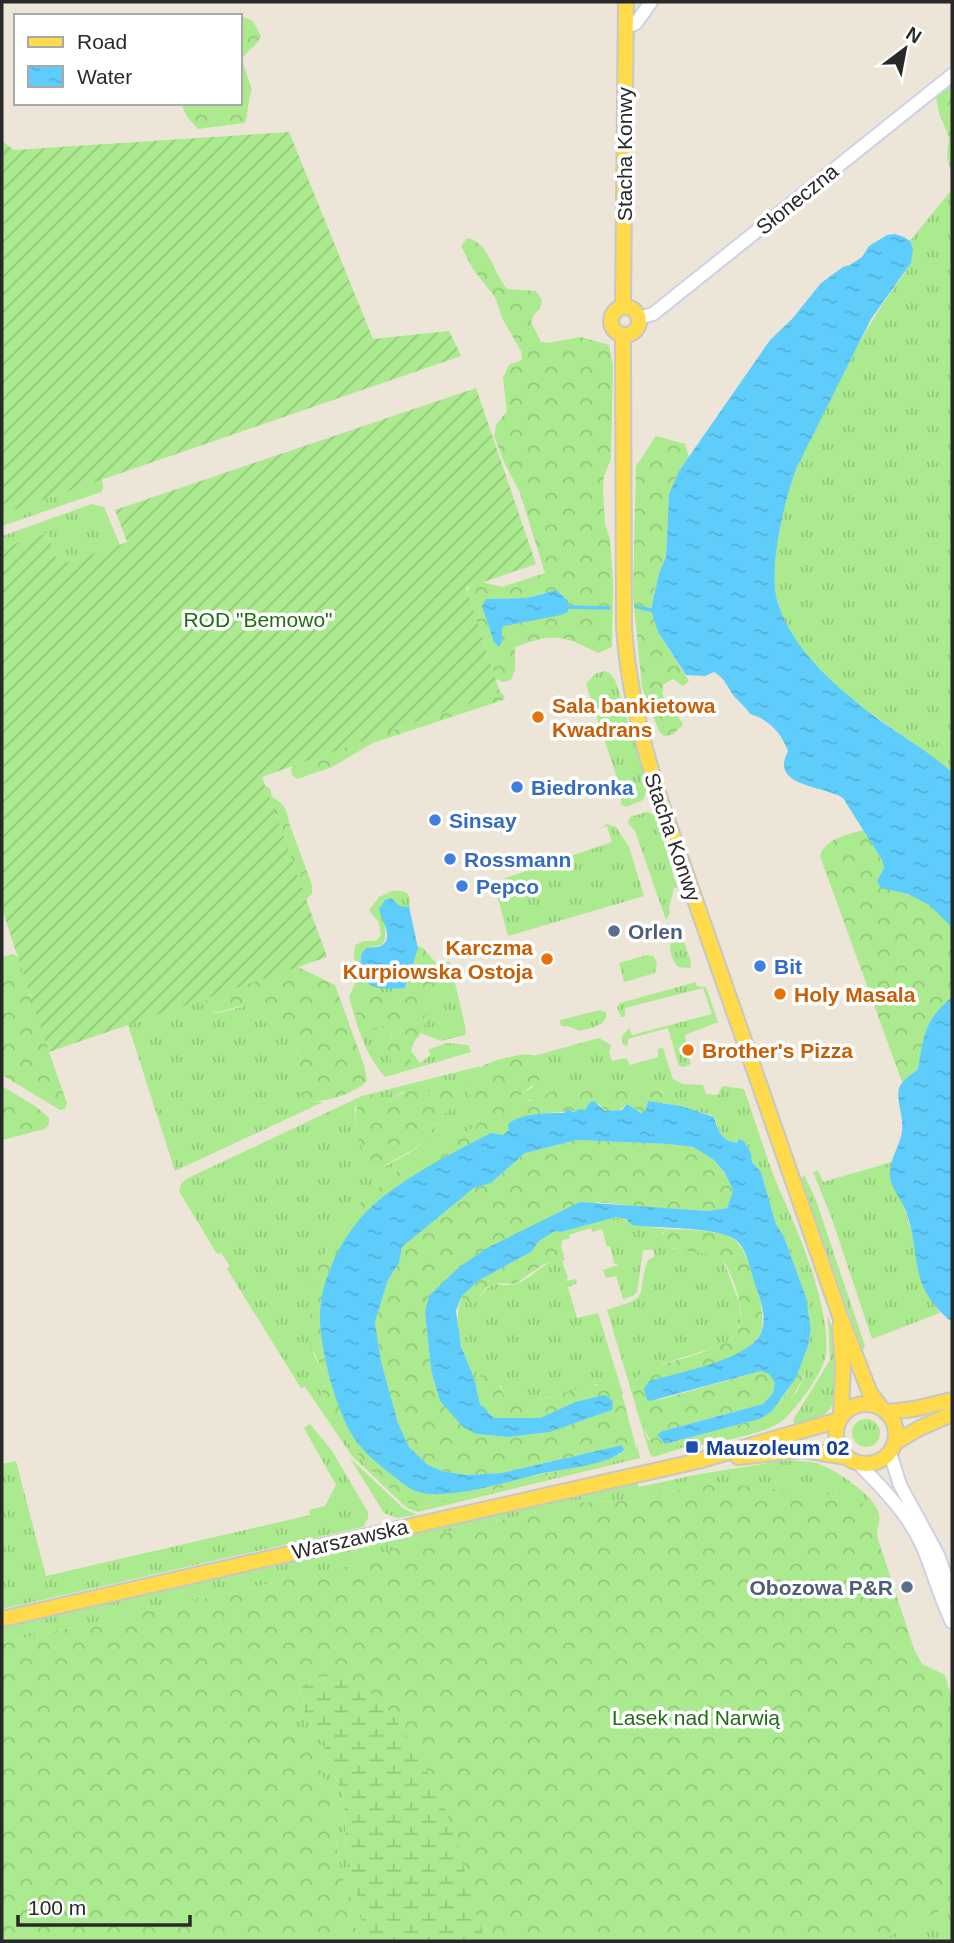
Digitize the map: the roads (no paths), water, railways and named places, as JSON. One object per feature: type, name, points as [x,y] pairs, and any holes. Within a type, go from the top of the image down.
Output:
[{"type":"main road","name":"Stacha Konwy","points":[[623,307],[626,2]]},
{"type":"main road","points":[[623,307],[630,307],[639,318],[634,333],[624,335],[612,328],[610,322],[613,313],[623,307]]},
{"type":"main road","name":"Stacha Konwy","points":[[624,335],[624,627],[627,667],[638,724],[657,792],[840,1317],[870,1393],[883,1408]]},
{"type":"main road","name":"Stacha Konwy","points":[[840,1317],[843,1366],[840,1418]]},
{"type":"main road","points":[[952,1400],[914,1409],[858,1404],[840,1418],[836,1441],[852,1460],[871,1464],[881,1461],[893,1447],[920,1427],[952,1414]]},
{"type":"main road","points":[[883,1408],[896,1428],[893,1447]]},
{"type":"main road","name":"Warszawska","points":[[2,1619],[698,1461],[840,1418]]},
{"type":"main road","name":"Warszawska","points":[[698,1461],[793,1451],[852,1460]]},
{"type":"street","points":[[625,28],[636,23],[651,2]]},
{"type":"street","name":"Słoneczna","points":[[639,318],[653,314],[952,75]]},
{"type":"street","points":[[893,1447],[900,1485],[933,1547],[952,1595]]},
{"type":"street","points":[[852,1460],[900,1508],[912,1526],[952,1622]]},
{"type":"water","points":[[895,234],[910,241],[913,249],[911,263],[871,319],[797,467],[779,535],[775,589],[778,603],[794,638],[819,668],[878,719],[952,772],[952,927],[929,905],[908,894],[881,888],[877,881],[884,868],[882,860],[843,798],[792,778],[786,772],[784,763],[788,751],[778,732],[763,719],[750,714],[718,674],[714,672],[705,676],[686,675],[658,632],[651,610],[659,573],[666,557],[669,494],[679,471],[770,340],[792,319],[821,283],[862,257],[869,246],[887,235]]},
{"type":"water","points":[[556,590],[568,601],[568,612],[504,626],[499,647],[494,642],[482,606],[486,599],[527,598]]},
{"type":"water","points":[[391,898],[400,906],[409,907],[418,948],[405,988],[376,987],[365,981],[362,974],[362,953],[365,949],[381,946],[387,939],[379,909],[385,900]]},
{"type":"water","points":[[952,997],[952,1322],[928,1296],[922,1283],[911,1228],[906,1211],[891,1182],[890,1171],[902,1131],[899,1088],[904,1080],[918,1069],[927,1029],[936,1013]]},
{"type":"water","points":[[594,1101],[605,1111],[622,1110],[627,1104],[641,1113],[646,1110],[648,1101],[681,1106],[714,1117],[719,1131],[727,1140],[737,1143],[739,1139],[744,1141],[751,1153],[752,1162],[761,1172],[776,1224],[784,1237],[806,1297],[811,1330],[796,1378],[772,1411],[760,1419],[665,1444],[657,1435],[663,1431],[763,1404],[773,1393],[775,1383],[769,1374],[761,1371],[650,1401],[647,1400],[644,1389],[649,1381],[711,1364],[742,1351],[761,1333],[764,1320],[762,1307],[747,1257],[733,1238],[711,1231],[632,1225],[626,1219],[617,1217],[561,1232],[555,1231],[539,1241],[531,1252],[478,1281],[461,1297],[456,1311],[461,1346],[475,1381],[480,1404],[494,1418],[540,1418],[575,1402],[605,1395],[613,1401],[612,1410],[550,1432],[509,1437],[476,1434],[462,1426],[440,1401],[431,1370],[425,1312],[429,1296],[457,1269],[485,1249],[580,1202],[707,1211],[727,1208],[733,1191],[725,1173],[714,1160],[693,1147],[577,1140],[525,1153],[491,1183],[474,1188],[402,1247],[399,1263],[388,1280],[375,1322],[381,1361],[398,1423],[409,1447],[428,1465],[442,1471],[466,1475],[501,1473],[622,1445],[624,1450],[598,1462],[463,1492],[431,1494],[412,1489],[376,1462],[354,1438],[334,1391],[324,1352],[320,1316],[323,1291],[335,1258],[352,1228],[371,1207],[420,1171],[491,1133],[503,1135],[509,1130],[508,1124],[514,1120],[534,1114],[564,1113],[568,1109],[573,1112],[585,1110],[590,1102]]},
{"type":"waterway","points":[[568,607],[609,608]]},
{"type":"waterway","points":[[637,607],[651,610]]},
{"type":"place","name":"Sala bankietowa Kwadrans","points":[[538,717]]},
{"type":"place","name":"Biedronka","points":[[517,787]]},
{"type":"place","name":"Sinsay","points":[[435,820]]},
{"type":"place","name":"Rossmann","points":[[450,859]]},
{"type":"place","name":"Pepco","points":[[462,886]]},
{"type":"place","name":"Orlen","points":[[614,931]]},
{"type":"place","name":"Karczma Kurpiowska Ostoja","points":[[547,959]]},
{"type":"place","name":"Bit","points":[[760,966]]},
{"type":"place","name":"Holy Masala","points":[[780,994]]},
{"type":"place","name":"Brother's Pizza","points":[[688,1050]]},
{"type":"place","name":"Mauzoleum 02","points":[[692,1447]]},
{"type":"place","name":"Obozowa P&R","points":[[907,1587]]},
{"type":"park label","name":"ROD \"Bemowo\"","points":[[258,619]]},
{"type":"park label","name":"Lasek nad Narwią","points":[[696,1717]]}]
